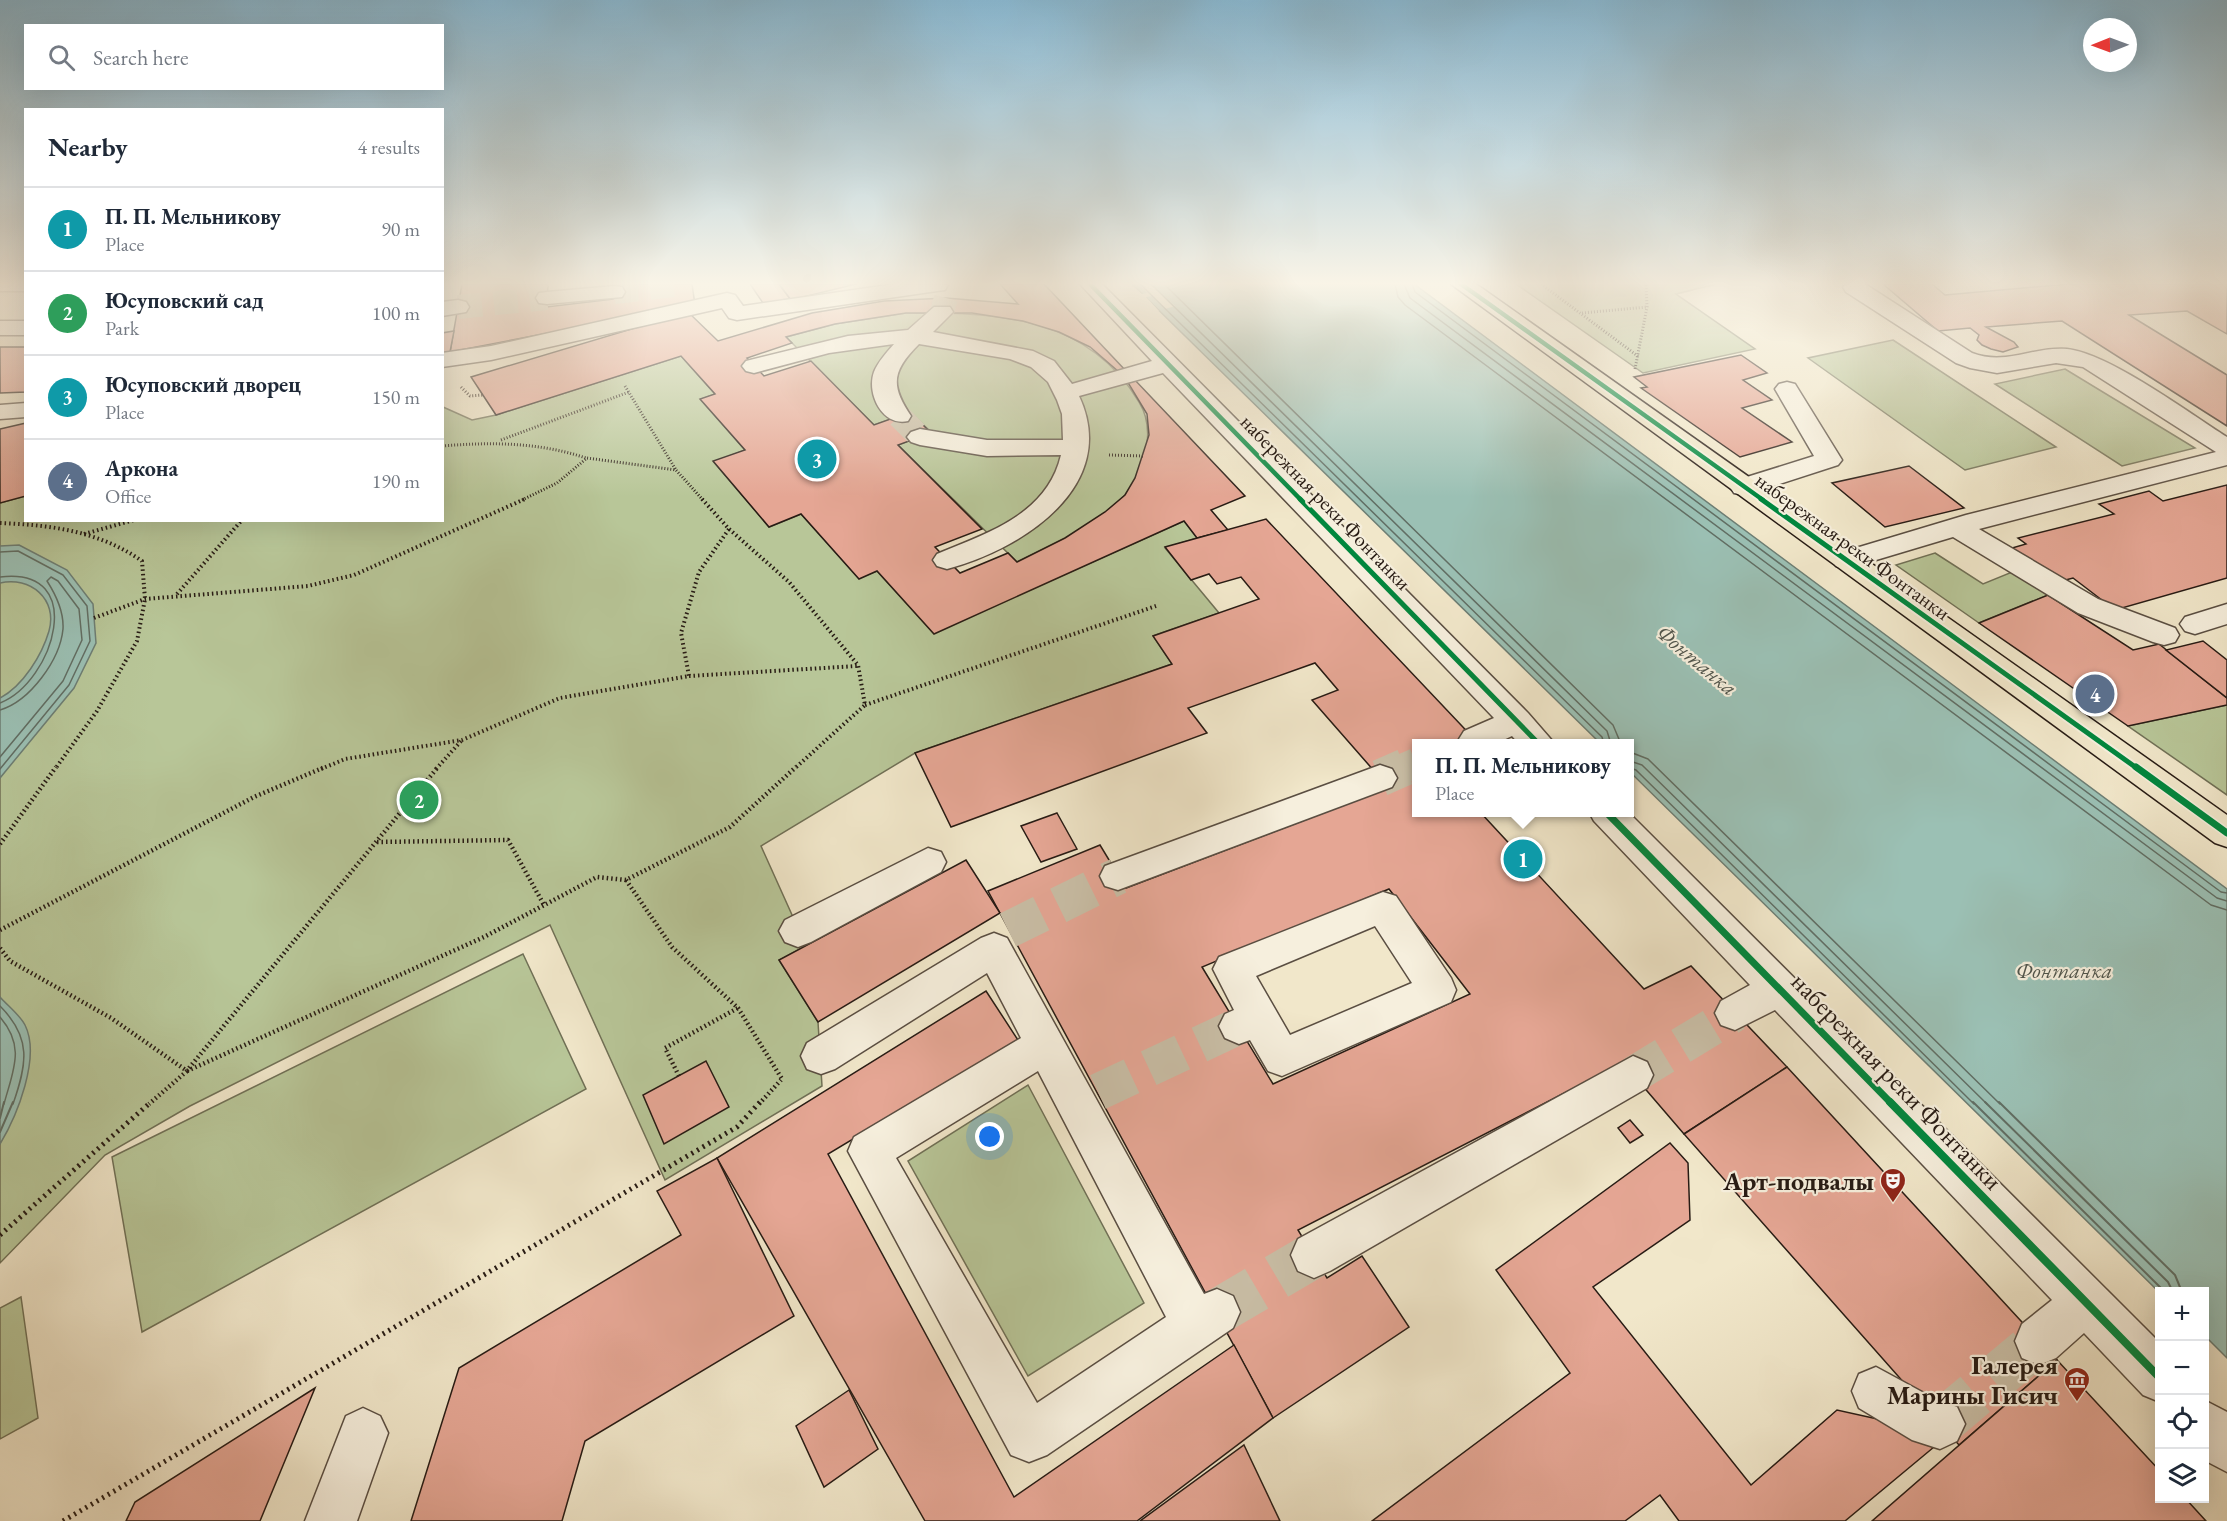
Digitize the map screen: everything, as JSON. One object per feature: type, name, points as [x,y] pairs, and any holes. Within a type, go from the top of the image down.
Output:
[{"type":"main road","name":"набережная реки Фонтанки","points":[[1560,355],[2227,833]]},
{"type":"street","points":[[444,360],[477,355]]},
{"type":"street","points":[[754,366],[798,355]]},
{"type":"street","points":[[895,355],[882,382],[885,399],[898,416]]},
{"type":"street","points":[[947,560],[994,541],[1023,525],[1054,494],[1069,473],[1077,447],[1076,425],[1065,393],[1058,381],[1040,362],[1019,355]]},
{"type":"street","name":"набережная реки Фонтанки","points":[[1159,355],[1528,732]]},
{"type":"street","points":[[1960,355],[1983,365],[2003,366],[2056,355],[2074,355],[2091,362],[2227,448]]},
{"type":"street","points":[[1065,393],[1168,364]]},
{"type":"street","points":[[1743,487],[1829,460],[1787,389]]},
{"type":"street","points":[[0,412],[24,411]]},
{"type":"street","points":[[920,437],[987,448],[1077,447]]},
{"type":"street","points":[[1846,560],[1957,527],[2227,457]]},
{"type":"street","points":[[1957,527],[1988,548],[2088,606],[2164,635]]},
{"type":"street","points":[[2195,624],[2227,614]]},
{"type":"street","points":[[1475,739],[1528,732]]},
{"type":"street","points":[[1118,876],[1380,778]]},
{"type":"street","name":"набережная реки Фонтанки","points":[[1610,817],[2155,1373]]},
{"type":"street","points":[[798,931],[928,862]]},
{"type":"street","points":[[1383,907],[1437,990],[1282,1058],[1248,1021],[1232,969],[1383,907]]},
{"type":"street","points":[[821,1056],[1001,939],[1046,1045],[1087,1097],[1206,1319],[1029,1437],[869,1151],[1046,1045]]},
{"type":"street","points":[[1735,1013],[1779,988]]},
{"type":"street","points":[[1314,1255],[1633,1075]]},
{"type":"street","points":[[2039,1341],[2085,1302]]},
{"type":"street","points":[[1876,1391],[1929,1423],[1940,1424]]},
{"type":"street","points":[[2209,1428],[2227,1447]]},
{"type":"street","points":[[331,1521],[363,1433]]},
{"type":"path","points":[[1626,371],[1636,368],[1639,357],[1636,355]]},
{"type":"path","points":[[625,386],[676,470],[729,529],[789,582],[858,665],[865,705]]},
{"type":"path","points":[[497,441],[629,392]]},
{"type":"path","points":[[444,446],[497,441],[531,442],[587,458],[676,470]]},
{"type":"path","points":[[94,618],[145,599],[308,586],[354,575],[495,514],[557,483],[587,458]]},
{"type":"path","points":[[84,534],[127,522]]},
{"type":"path","points":[[177,595],[240,522]]},
{"type":"path","points":[[0,523],[51,525],[125,546],[142,561],[145,599],[138,641],[97,711],[0,844]]},
{"type":"path","points":[[689,676],[681,633],[699,572],[729,529]]},
{"type":"path","points":[[187,1071],[484,937],[597,877],[626,880],[730,827],[865,705],[1156,606]]},
{"type":"path","points":[[0,930],[254,796],[345,759],[462,740],[560,698],[689,676],[858,665]]},
{"type":"path","points":[[0,1234],[187,1071],[376,843],[402,808],[462,740]]},
{"type":"path","points":[[376,843],[508,840],[544,906]]},
{"type":"path","points":[[626,880],[672,947],[738,1008],[780,1080]]},
{"type":"path","points":[[0,948],[10,961],[111,1018],[187,1071]]},
{"type":"path","points":[[679,1076],[665,1048],[738,1008]]},
{"type":"path","points":[[63,1521],[737,1127],[780,1080],[821,1056]]},
{"type":"green space","points":[[804,355],[1097,355],[1118,373],[1139,402],[1144,413],[1148,437],[1138,474],[1125,495],[1114,506],[1088,525],[1017,562],[898,445],[931,432],[910,412],[874,425]]},
{"type":"green space","points":[[1617,355],[1727,355],[1643,373]]},
{"type":"green space","points":[[1822,355],[1916,355],[2056,447],[1965,470],[1808,358]]},
{"type":"green space","points":[[681,356],[715,394],[701,399],[745,450],[714,462],[769,527],[801,514],[859,578],[877,571],[934,633],[1184,521],[1197,538],[1165,548],[1219,613],[1153,636],[1172,664],[915,753],[761,846],[806,946],[779,960],[818,1022],[822,1086],[665,1180],[550,925],[190,1106],[105,1155],[0,1263],[0,503],[24,496],[24,522],[444,522],[444,407],[472,420],[496,415]]},
{"type":"green space","points":[[2065,369],[2195,448],[2122,466],[1995,384]]},
{"type":"green space","points":[[1935,553],[1983,584],[2012,572],[2048,595],[1979,623],[1896,565]]},
{"type":"green space","points":[[2227,705],[2227,795],[2128,726]]},
{"type":"green space","points":[[523,954],[586,1089],[142,1332],[112,1157]]},
{"type":"green space","points":[[1028,1085],[1144,1303],[1028,1376],[908,1161]]},
{"type":"green space","points":[[21,1297],[38,1418],[0,1439],[0,1308]]},
{"type":"water","name":"Фонтанка","points":[[1204,355],[1509,355],[2227,889],[2227,1358],[2209,1340],[2209,1287],[2155,1288],[1634,776],[1634,739],[1596,739]]},
{"type":"water","points":[[19,545],[67,570],[93,604],[96,643],[74,688],[0,778],[0,698],[24,678],[36,660],[46,640],[51,619],[45,600],[39,592],[22,583],[0,583],[0,546]]},
{"type":"water","points":[[0,997],[25,1025],[30,1053],[29,1069],[20,1102],[0,1144]]},
{"type":"building","points":[[0,355],[24,355],[24,392],[0,393]]},
{"type":"building","points":[[545,355],[756,355],[747,358],[764,376],[811,361],[874,425],[910,412],[931,433],[898,445],[982,529],[935,547],[960,573],[1008,553],[1017,562],[1065,538],[1105,512],[1125,495],[1135,478],[1149,435],[1147,414],[1127,381],[1134,379],[1245,496],[1211,510],[1228,530],[1197,538],[1184,521],[934,634],[877,571],[859,579],[801,514],[769,527],[713,461],[745,450],[700,399],[715,394],[681,356],[496,415],[471,377]]},
{"type":"building","points":[[1099,355],[1111,355],[1126,371],[1119,372]]},
{"type":"building","points":[[1741,355],[1767,373],[1743,380],[1772,400],[1742,408],[1792,442],[1740,457],[1641,388],[1647,387],[1634,377]]},
{"type":"building","points":[[2115,355],[2194,355],[2227,375],[2227,426]]},
{"type":"building","points":[[24,423],[24,497],[0,503],[0,429]]},
{"type":"building","points":[[1909,466],[1964,508],[1885,527],[1832,483]]},
{"type":"building","points":[[2227,485],[2227,578],[2115,610],[2073,578],[2058,582],[2012,548],[2026,544],[2018,538],[2114,514],[2099,504],[2149,491],[2163,501]]},
{"type":"building","points":[[1266,519],[1474,739],[1412,739],[1412,817],[1485,817],[1644,989],[1691,966],[1787,1067],[1684,1134],[1623,1063],[1298,1230],[1327,1278],[1362,1256],[1409,1327],[1273,1418],[988,891],[1100,845],[1126,888],[1389,788],[1312,700],[1338,690],[1315,663],[1188,708],[1207,733],[951,827],[915,753],[1172,664],[1153,636],[1259,599],[1241,577],[1217,584],[1209,574],[1191,580],[1165,547]],"holes":[[[1389,889],[1470,994],[1273,1084],[1202,967]]]},
{"type":"building","points":[[2048,595],[2133,650],[2159,644],[2227,698],[2227,705],[2128,726],[1979,623]]},
{"type":"building","points":[[2203,641],[2227,660],[2227,698],[2166,650]]},
{"type":"building","points":[[1057,813],[1077,849],[1041,862],[1021,826]]},
{"type":"building","points":[[966,860],[1000,913],[818,1022],[779,960]]},
{"type":"building","points":[[986,991],[1018,1040],[828,1154],[1014,1497],[1234,1345],[1273,1418],[1137,1521],[925,1521],[717,1158]]},
{"type":"building","points":[[706,1061],[729,1107],[664,1144],[643,1095]]},
{"type":"building","points":[[1787,1067],[2057,1360],[1959,1445],[1684,1134]]},
{"type":"building","points":[[1630,1120],[1643,1135],[1630,1143],[1618,1128]]},
{"type":"building","points":[[1670,1143],[1688,1163],[1690,1220],[1593,1287],[1751,1485],[1837,1410],[1918,1428],[1934,1447],[1845,1521],[1679,1521],[1660,1495],[1625,1521],[1372,1521],[1570,1373],[1496,1270]]},
{"type":"building","points":[[717,1158],[794,1316],[585,1441],[562,1521],[411,1521],[459,1368],[681,1235],[657,1191]]},
{"type":"building","points":[[2057,1360],[2155,1466],[2155,1503],[2190,1503],[2206,1521],[1872,1521]]},
{"type":"building","points":[[315,1388],[260,1521],[126,1521],[135,1502]]},
{"type":"building","points":[[849,1390],[878,1449],[824,1487],[796,1426]]},
{"type":"building","points":[[1244,1445],[1280,1521],[1140,1521]]},
{"type":"tunnel","points":[[899,416],[920,437]]},
{"type":"tunnel","points":[[1402,769],[1412,765]]},
{"type":"tunnel","points":[[1380,778],[1405,767]]},
{"type":"tunnel","points":[[1008,930],[1118,876]]},
{"type":"tunnel","points":[[1633,1075],[1735,1013]]},
{"type":"tunnel","points":[[1098,1092],[1239,1026]]},
{"type":"tunnel","points":[[1217,1312],[1314,1255]]},
{"type":"tunnel","points":[[1940,1424],[2039,1341]]},
{"type":"cycle path","points":[[1159,355],[1534,739]]},
{"type":"cycle path","points":[[1560,355],[2227,833]]},
{"type":"cycle path","points":[[1611,817],[2155,1373]]},
{"type":"place","name":"Юсуповский дворец","points":[[817,459]]},
{"type":"place","name":"Аркона","points":[[2095,694]]},
{"type":"place","name":"Юсуповский сад","points":[[419,800]]},
{"type":"place","name":"П. П. Мельникову","points":[[1523,859]]},
{"type":"place","name":"Арт-подвалы","points":[[1893,1204]]},
{"type":"place","name":"Галерея Марины Гисич","points":[[2077,1403]]}]
